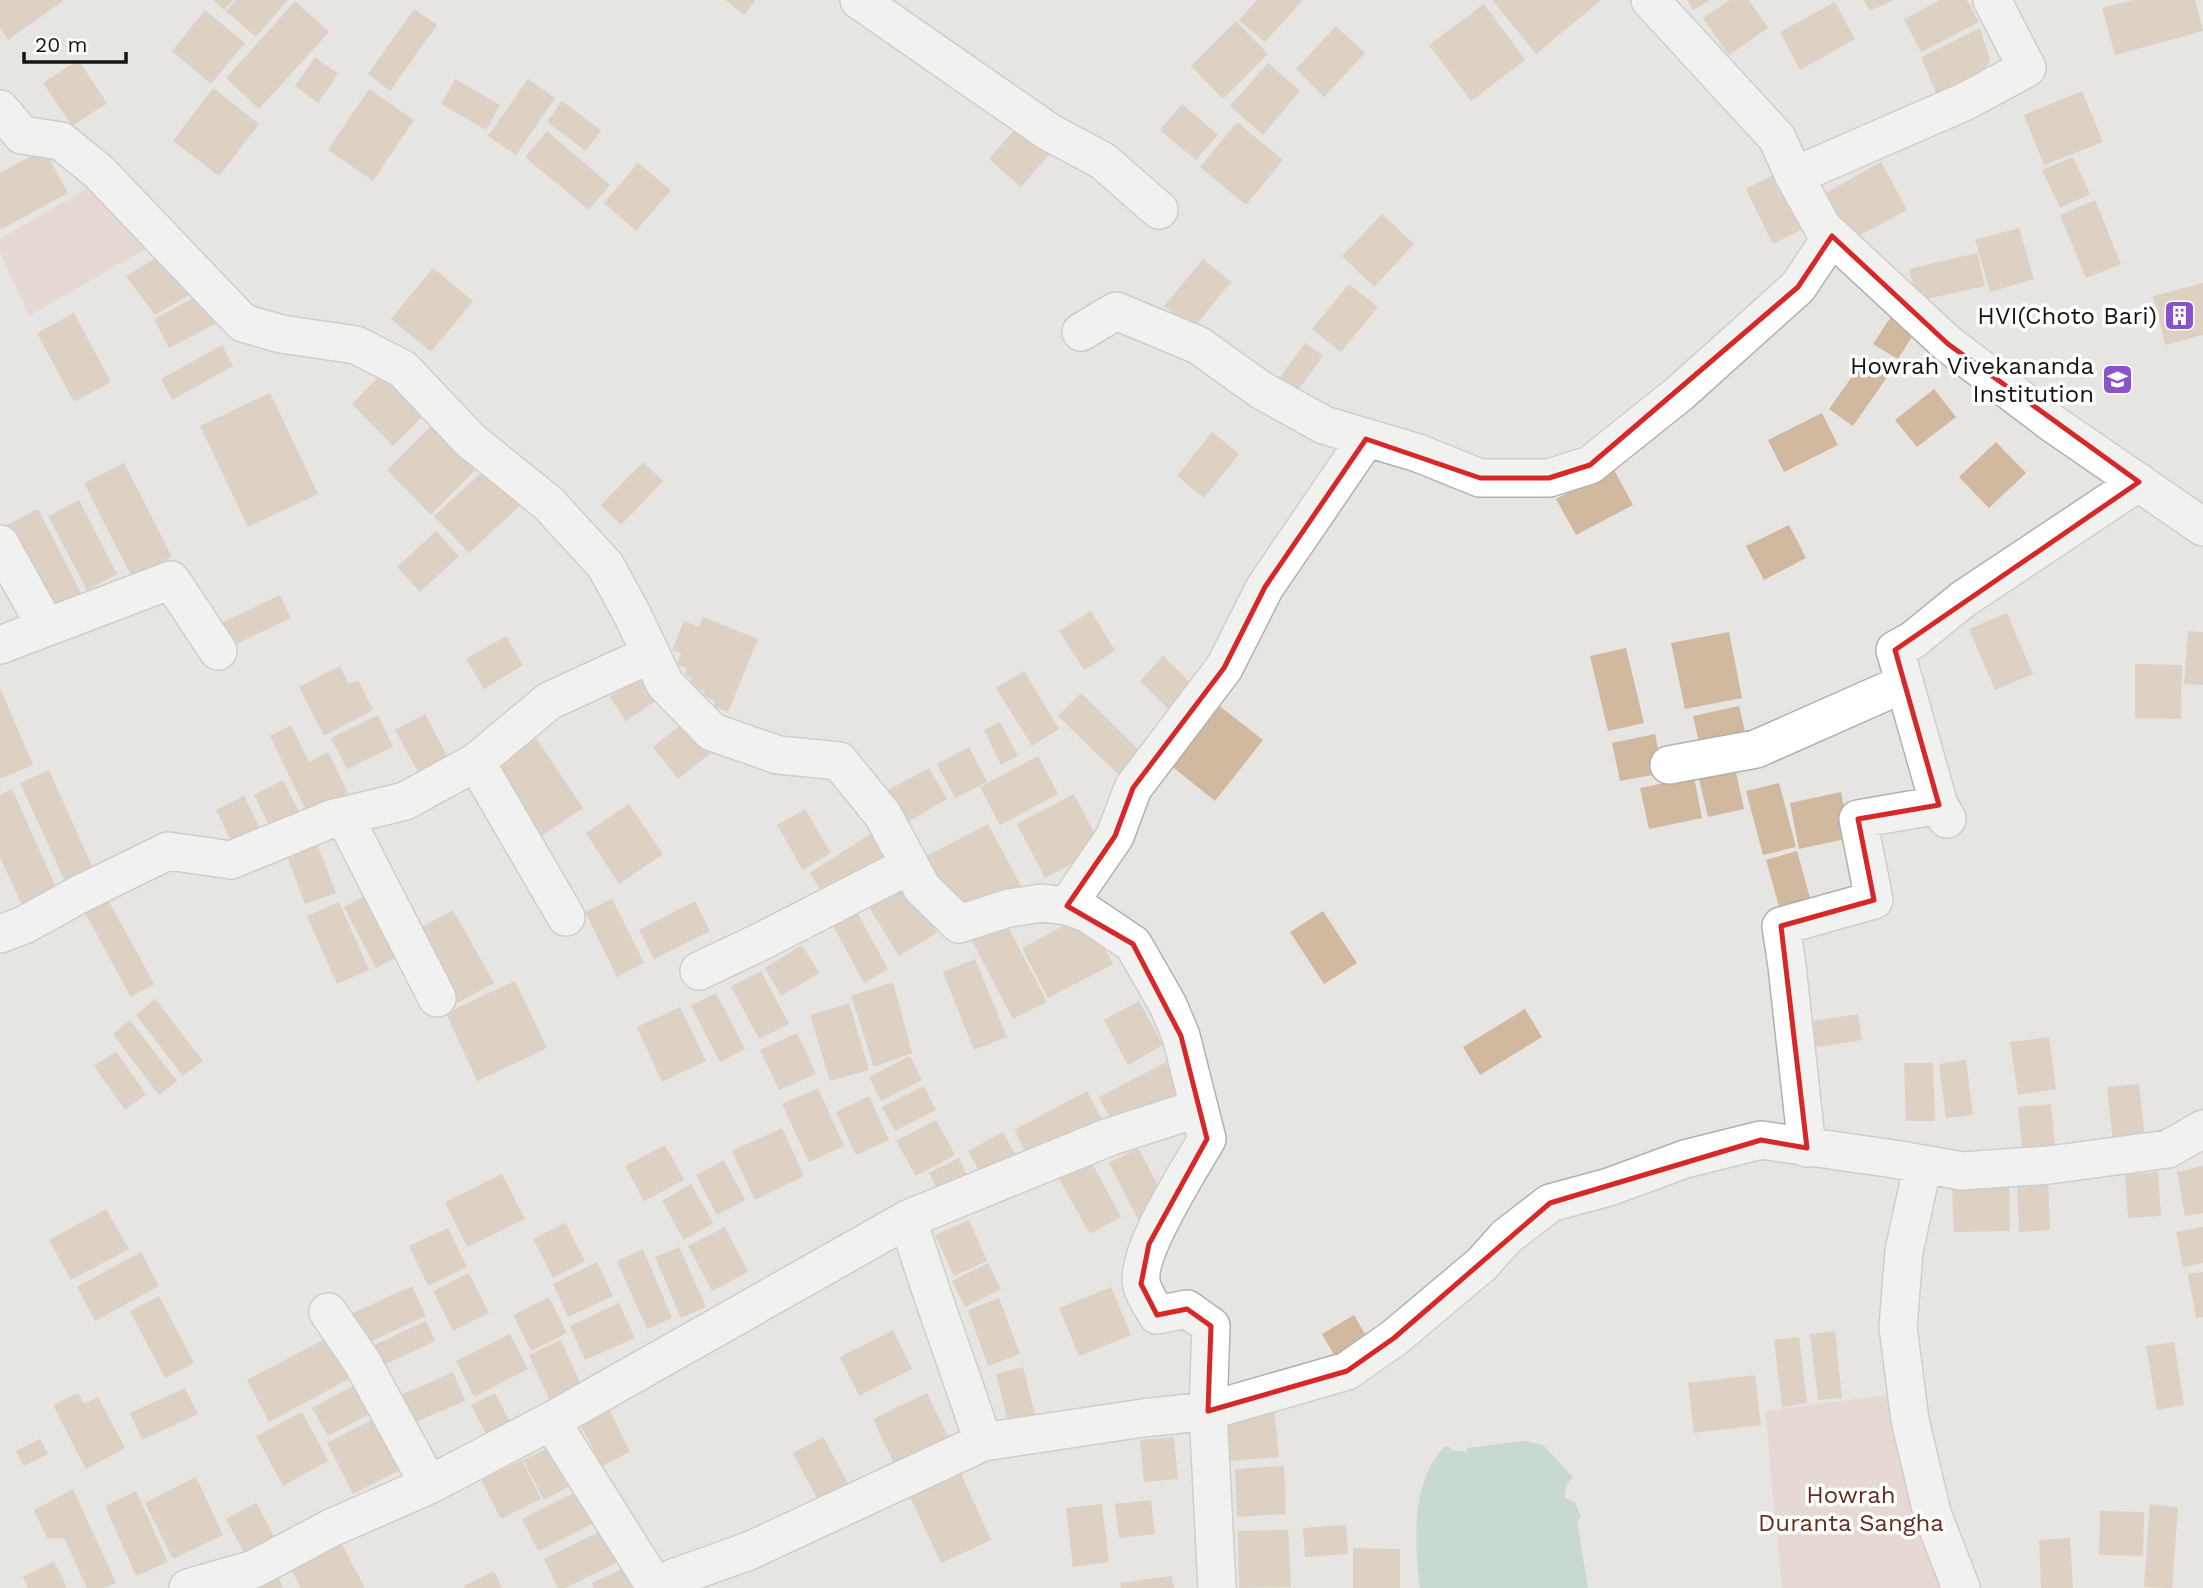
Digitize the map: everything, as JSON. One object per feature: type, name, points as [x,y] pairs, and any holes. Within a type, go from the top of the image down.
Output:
[{"type":"street","points":[[859,0],[1049,132],[1103,161],[1160,210]]},
{"type":"street","points":[[1650,0],[1777,138],[1794,176],[1823,228],[1948,344],[2052,422],[2203,527]]},
{"type":"street","points":[[1794,176],[1966,101],[2027,68],[1992,0]]},
{"type":"street","points":[[0,109],[22,135],[61,141],[99,172],[243,323],[281,334],[356,345],[403,369],[470,440],[548,503],[606,565],[664,684],[712,732],[778,755],[839,761],[883,816],[922,888],[959,924],[1009,908],[1042,903],[1067,906],[1087,913],[1133,944],[1168,1005],[1181,1036],[1206,1139],[1149,1244],[1143,1263],[1142,1284],[1157,1315],[1187,1309],[1211,1326],[1208,1411],[1217,1588]]},
{"type":"street","points":[[1081,332],[1116,311],[1198,345],[1261,390],[1324,425],[1418,453],[1480,478],[1549,478],[1590,465],[1680,393],[1798,287],[1832,236]]},
{"type":"street","points":[[1067,906],[1115,836],[1133,788],[1224,668],[1265,587],[1366,439]]},
{"type":"street","points":[[1807,1148],[1787,966],[1780,926],[1874,900],[1858,819],[1943,812],[1895,650],[1913,640],[1962,600],[2139,482]]},
{"type":"street","points":[[0,544],[46,627]]},
{"type":"street","points":[[0,645],[171,580],[218,651]]},
{"type":"street","points":[[0,934],[24,925],[168,851],[231,860],[331,819],[405,801],[476,762],[549,701],[651,654]]},
{"type":"street","points":[[1668,765],[1756,749],[1905,683]]},
{"type":"street","points":[[476,762],[566,917]]},
{"type":"street","points":[[344,816],[437,998]]},
{"type":"street","points":[[699,971],[909,865]]},
{"type":"street","points":[[188,1588],[254,1569],[331,1528],[429,1485],[551,1421],[908,1219],[1110,1137],[1199,1108]]},
{"type":"street","points":[[674,1588],[673,1578],[749,1551],[983,1442],[1208,1411],[1347,1371],[1404,1330],[1482,1264],[1506,1237],[1550,1203],[1609,1187],[1685,1159],[1761,1140],[1962,1171],[2062,1164],[2168,1149],[2203,1129]]},
{"type":"street","points":[[1923,1164],[1904,1251],[1898,1327],[1910,1420],[1932,1513],[1961,1588]]},
{"type":"street","points":[[908,1219],[983,1442]]},
{"type":"street","points":[[328,1312],[362,1362],[429,1485]]},
{"type":"street","points":[[551,1421],[656,1588]]},
{"type":"highlighted area","points":[[1832,236],[1948,344],[2139,482],[1895,650],[1939,805],[1858,819],[1874,900],[1781,926],[1807,1148],[1761,1140],[1550,1203],[1394,1338],[1347,1371],[1208,1411],[1211,1326],[1187,1309],[1157,1315],[1141,1284],[1149,1244],[1207,1139],[1181,1036],[1133,944],[1067,906],[1115,836],[1133,788],[1224,668],[1265,587],[1366,439],[1480,478],[1549,478],[1590,465],[1798,287]]},
{"type":"green space","points":[[105,178],[163,239],[29,316],[0,252],[0,239]]},
{"type":"green space","name":"Howrah Duranta Sangha","points":[[1900,1393],[1950,1588],[1782,1588],[1765,1411]]},
{"type":"shaded area","points":[[1524,1441],[1543,1445],[1573,1477],[1566,1485],[1565,1498],[1575,1502],[1581,1518],[1577,1520],[1588,1588],[1420,1588],[1417,1514],[1425,1478],[1433,1462],[1444,1447],[1467,1452],[1467,1448]]},
{"type":"building","points":[[0,0],[64,0],[8,40],[0,28]]},
{"type":"building","points":[[213,0],[233,0],[224,10]]},
{"type":"building","points":[[236,0],[288,0],[256,37],[226,11]]},
{"type":"building","points":[[725,0],[756,0],[744,15]]},
{"type":"building","points":[[1257,0],[1303,0],[1265,42],[1239,20]]},
{"type":"building","points":[[1492,0],[1601,0],[1536,54]]},
{"type":"building","points":[[1687,0],[1710,0],[1693,10]]},
{"type":"building","points":[[1730,0],[1749,0],[1768,28],[1729,55],[1703,18]]},
{"type":"building","points":[[1864,0],[1894,0],[1870,11]]},
{"type":"building","points":[[1940,0],[1967,0],[1979,22],[1921,52],[1904,19]]},
{"type":"building","points":[[2133,0],[2195,0],[2203,31],[2115,55],[2102,8]]},
{"type":"building","points":[[295,1],[329,32],[259,109],[226,78]]},
{"type":"building","points":[[1835,2],[1855,39],[1800,70],[1780,32]]},
{"type":"building","points":[[1484,4],[1525,60],[1471,101],[1429,45]]},
{"type":"building","points":[[414,9],[437,25],[390,91],[368,74]]},
{"type":"building","points":[[205,10],[245,43],[211,84],[172,51]]},
{"type":"building","points":[[1236,21],[1268,54],[1223,99],[1191,66]]},
{"type":"building","points":[[1336,26],[1365,53],[1324,97],[1296,69]]},
{"type":"building","points":[[1980,28],[1990,60],[1975,87],[1941,105],[1921,57]]},
{"type":"building","points":[[315,57],[338,74],[318,103],[295,86]]},
{"type":"building","points":[[78,60],[107,103],[72,126],[43,83]]},
{"type":"building","points":[[1268,63],[1300,91],[1263,135],[1230,106]]},
{"type":"building","points":[[455,79],[500,105],[486,130],[441,104]]},
{"type":"building","points":[[528,79],[555,98],[516,155],[488,136]]},
{"type":"building","points":[[213,88],[259,124],[219,176],[173,141]]},
{"type":"building","points":[[369,89],[414,120],[373,181],[328,150]]},
{"type":"building","points":[[2082,91],[2103,142],[2044,165],[2024,115]]},
{"type":"building","points":[[562,101],[601,130],[586,151],[547,122]]},
{"type":"building","points":[[1182,104],[1218,135],[1196,160],[1160,130]]},
{"type":"building","points":[[1023,120],[1055,148],[1021,187],[989,159]]},
{"type":"building","points":[[1237,122],[1283,160],[1246,205],[1200,167]]},
{"type":"building","points":[[547,131],[610,185],[589,210],[525,157]]},
{"type":"building","points":[[44,149],[68,193],[2,229],[0,173]]},
{"type":"building","points":[[2073,157],[2090,194],[2060,208],[2042,170]]},
{"type":"building","points":[[1881,162],[1907,210],[1851,240],[1826,193]]},
{"type":"building","points":[[638,163],[671,190],[636,231],[604,203]]},
{"type":"building","points":[[1781,171],[1808,226],[1773,244],[1746,189]]},
{"type":"building","points":[[2095,200],[2121,264],[2086,278],[2060,215]]},
{"type":"building","points":[[1382,214],[1414,244],[1374,287],[1342,256]]},
{"type":"building","points":[[2019,228],[2034,279],[1990,292],[1975,240]]},
{"type":"building","points":[[169,250],[199,289],[155,315],[126,276]]},
{"type":"building","points":[[1977,253],[1985,286],[1917,301],[1909,269]]},
{"type":"building","points":[[1203,259],[1231,282],[1193,329],[1164,306]]},
{"type":"building","points":[[433,268],[473,301],[431,352],[391,319]]},
{"type":"building","name":"HVI(Choto Bari)","points":[[2203,283],[2203,335],[2165,345],[2153,296]]},
{"type":"building","points":[[1349,284],[1378,307],[1341,352],[1312,329]]},
{"type":"building","points":[[201,294],[217,323],[169,348],[154,319]]},
{"type":"building","points":[[1894,312],[1918,327],[1898,359],[1873,344]]},
{"type":"building","points":[[74,313],[111,382],[74,402],[37,333]]},
{"type":"building","points":[[1305,343],[1323,356],[1293,397],[1275,384]]},
{"type":"building","points":[[222,345],[233,366],[172,400],[161,379]]},
{"type":"building","points":[[1866,357],[1890,373],[1853,426],[1829,409]]},
{"type":"building","points":[[387,368],[429,410],[393,446],[352,404]]},
{"type":"building","points":[[1934,389],[1956,417],[1917,447],[1895,420]]},
{"type":"building","points":[[270,393],[318,494],[248,527],[200,426]]},
{"type":"building","points":[[1822,413],[1838,445],[1784,472],[1768,440]]},
{"type":"building","points":[[439,418],[483,462],[431,515],[387,470]]},
{"type":"building","points":[[1212,432],[1239,454],[1204,498],[1177,476]]},
{"type":"building","points":[[1996,442],[2026,473],[1989,508],[1959,477]]},
{"type":"building","points":[[643,462],[663,481],[621,525],[601,505]]},
{"type":"building","points":[[124,463],[172,557],[132,577],[84,483]]},
{"type":"building","points":[[491,464],[525,501],[469,553],[434,516]]},
{"type":"building","points":[[1613,468],[1633,505],[1576,535],[1556,499]]},
{"type":"building","points":[[79,500],[117,574],[87,590],[48,516]]},
{"type":"building","points":[[38,509],[83,597],[52,613],[7,525]]},
{"type":"building","points":[[1789,525],[1806,558],[1764,580],[1746,546]]},
{"type":"building","points":[[436,531],[459,556],[420,592],[397,567]]},
{"type":"building","points":[[280,595],[291,618],[232,646],[221,623]]},
{"type":"building","points":[[1091,611],[1115,651],[1084,670],[1059,631]]},
{"type":"building","points":[[2007,613],[2033,674],[1995,690],[1969,629]]},
{"type":"building","points":[[703,617],[758,639],[728,712],[713,706],[715,701],[703,696],[705,691],[689,686],[692,678],[685,675],[687,668],[677,665],[681,653],[672,650],[684,621],[699,627]]},
{"type":"building","points":[[2188,631],[2203,632],[2203,685],[2184,684]]},
{"type":"building","points":[[1729,632],[1742,698],[1685,709],[1671,643]]},
{"type":"building","points":[[506,636],[523,665],[484,689],[466,659]]},
{"type":"building","points":[[1626,648],[1644,723],[1608,731],[1590,656]]},
{"type":"building","points":[[1163,656],[1201,693],[1177,718],[1140,681]]},
{"type":"building","points":[[2135,664],[2182,665],[2181,719],[2135,718]]},
{"type":"building","points":[[340,666],[349,684],[358,680],[373,710],[324,736],[299,687]]},
{"type":"building","points":[[651,669],[667,693],[626,721],[610,697]]},
{"type":"building","points":[[1024,671],[1059,729],[1032,746],[996,688]]},
{"type":"building","points":[[0,688],[33,765],[0,779]]},
{"type":"building","points":[[1081,693],[1148,759],[1121,777],[1058,716]]},
{"type":"building","points":[[1217,704],[1263,740],[1215,801],[1169,764]]},
{"type":"building","points":[[1739,706],[1748,745],[1702,756],[1693,716]]},
{"type":"building","points":[[425,714],[454,769],[425,785],[395,730]]},
{"type":"building","points":[[378,715],[393,747],[347,769],[331,738]]},
{"type":"building","points":[[691,717],[716,749],[678,779],[653,747]]},
{"type":"building","points":[[1000,722],[1018,756],[1001,765],[984,730]]},
{"type":"building","points":[[291,725],[309,762],[328,752],[348,793],[307,813],[270,736]]},
{"type":"building","points":[[1655,734],[1663,773],[1620,781],[1612,743]]},
{"type":"building","points":[[536,738],[583,808],[542,836],[495,765]]},
{"type":"building","points":[[969,747],[987,782],[955,798],[937,764]]},
{"type":"building","points":[[1038,756],[1058,794],[1000,825],[980,787]]},
{"type":"building","points":[[929,768],[947,799],[906,823],[888,790]]},
{"type":"building","points":[[1735,768],[1744,809],[1708,817],[1698,775]]},
{"type":"building","points":[[49,770],[96,875],[68,888],[20,783]]},
{"type":"building","points":[[1694,777],[1702,818],[1649,829],[1640,788]]},
{"type":"building","points":[[283,780],[304,822],[275,837],[254,795]]},
{"type":"building","points":[[1779,783],[1796,847],[1763,855],[1746,791]]},
{"type":"building","points":[[12,789],[60,896],[25,912],[0,857],[0,795]]},
{"type":"building","points":[[1841,792],[1850,838],[1799,849],[1790,803]]},
{"type":"building","points":[[1074,794],[1102,848],[1045,878],[1017,824]]},
{"type":"building","points":[[244,796],[266,840],[238,854],[216,810]]},
{"type":"building","points":[[629,804],[663,854],[619,884],[586,833]]},
{"type":"building","points":[[805,809],[831,853],[803,870],[777,825]]},
{"type":"building","points":[[988,824],[1023,890],[959,924],[923,858]]},
{"type":"building","points":[[873,832],[888,856],[824,896],[810,873]]},
{"type":"building","points":[[317,844],[336,893],[305,904],[287,856]]},
{"type":"building","points":[[1797,851],[1813,909],[1782,917],[1766,860]]},
{"type":"building","points":[[905,881],[937,933],[899,956],[867,904]]},
{"type":"building","points":[[376,890],[408,951],[376,968],[344,907]]},
{"type":"building","points":[[107,898],[154,984],[131,997],[84,911]]},
{"type":"building","points":[[612,899],[644,963],[617,977],[585,912]]},
{"type":"building","points":[[695,901],[710,931],[654,959],[639,930]]},
{"type":"building","points":[[339,902],[369,970],[337,984],[307,916]]},
{"type":"building","points":[[855,909],[888,969],[864,983],[831,922]]},
{"type":"building","points":[[453,910],[494,983],[454,1005],[414,931]]},
{"type":"building","points":[[1323,911],[1357,963],[1324,984],[1290,932]]},
{"type":"building","points":[[1087,913],[1113,964],[1048,998],[1022,948]]},
{"type":"building","points":[[1006,923],[1047,1002],[1013,1019],[972,941]]},
{"type":"building","points":[[802,945],[819,973],[781,996],[765,968]]},
{"type":"building","points":[[975,959],[1007,1037],[974,1050],[943,972]]},
{"type":"building","points":[[761,971],[789,1024],[759,1039],[731,986]]},
{"type":"building","points":[[515,981],[547,1048],[477,1081],[446,1013]]},
{"type":"building","points":[[893,982],[912,1053],[874,1067],[851,996]]},
{"type":"building","points":[[716,993],[745,1049],[720,1062],[691,1006]]},
{"type":"building","points":[[155,999],[203,1061],[183,1076],[136,1015]]},
{"type":"building","points":[[1139,1001],[1163,1045],[1128,1065],[1104,1020]]},
{"type":"building","points":[[849,1003],[869,1070],[830,1081],[810,1015]]},
{"type":"building","points":[[680,1007],[706,1061],[662,1082],[637,1027]]},
{"type":"building","points":[[1525,1009],[1542,1037],[1480,1075],[1463,1047]]},
{"type":"building","points":[[1858,1014],[1862,1040],[1813,1048],[1808,1022]]},
{"type":"building","points":[[130,1020],[177,1081],[159,1095],[113,1034]]},
{"type":"building","points":[[797,1033],[816,1074],[779,1090],[760,1050]]},
{"type":"building","points":[[2049,1037],[2056,1089],[2018,1095],[2010,1042]]},
{"type":"building","points":[[116,1051],[146,1094],[125,1110],[94,1066]]},
{"type":"building","points":[[910,1056],[922,1080],[881,1101],[869,1077]]},
{"type":"building","points":[[1178,1056],[1193,1085],[1114,1126],[1099,1097]]},
{"type":"building","points":[[1966,1060],[1973,1115],[1946,1118],[1939,1064]]},
{"type":"building","points":[[1904,1063],[1933,1063],[1935,1121],[1906,1121]]},
{"type":"building","points":[[2139,1084],[2146,1149],[2114,1153],[2107,1087]]},
{"type":"building","points":[[924,1086],[936,1110],[895,1131],[882,1107]]},
{"type":"building","points":[[818,1088],[844,1146],[809,1162],[782,1104]]},
{"type":"building","points":[[1087,1091],[1103,1121],[1030,1160],[1014,1130]]},
{"type":"building","points":[[869,1096],[889,1140],[856,1155],[836,1112]]},
{"type":"building","points":[[2051,1104],[2056,1155],[2023,1158],[2018,1107]]},
{"type":"building","points":[[936,1120],[955,1155],[916,1176],[896,1141]]},
{"type":"building","points":[[782,1128],[804,1176],[755,1200],[732,1151]]},
{"type":"building","points":[[1003,1132],[1021,1165],[986,1184],[968,1151]]},
{"type":"building","points":[[665,1145],[684,1180],[644,1201],[625,1166]]},
{"type":"building","points":[[1138,1148],[1169,1206],[1139,1221],[1109,1163]]},
{"type":"building","points":[[959,1158],[973,1188],[943,1202],[929,1173]]},
{"type":"building","points":[[1089,1158],[1121,1217],[1090,1234],[1057,1175]]},
{"type":"building","points":[[724,1160],[745,1200],[717,1215],[696,1175]]},
{"type":"building","points":[[2203,1166],[2203,1213],[2185,1216],[2177,1172]]},
{"type":"building","points":[[2158,1172],[2161,1216],[2128,1218],[2125,1174]]},
{"type":"building","points":[[502,1174],[525,1219],[467,1247],[445,1202]]},
{"type":"building","points":[[2048,1181],[2050,1230],[2019,1232],[2017,1183]]},
{"type":"building","points":[[691,1184],[713,1223],[684,1240],[662,1201]]},
{"type":"building","points":[[2009,1186],[2010,1231],[1954,1232],[1952,1188]]},
{"type":"building","points":[[106,1209],[129,1249],[71,1280],[49,1240]]},
{"type":"building","points":[[969,1220],[987,1261],[954,1276],[935,1235]]},
{"type":"building","points":[[565,1223],[585,1261],[553,1278],[533,1239]]},
{"type":"building","points":[[725,1227],[748,1272],[712,1291],[688,1246]]},
{"type":"building","points":[[2203,1227],[2203,1263],[2183,1267],[2176,1232]]},
{"type":"building","points":[[448,1228],[467,1267],[428,1286],[409,1246]]},
{"type":"building","points":[[679,1247],[706,1307],[681,1318],[655,1257]]},
{"type":"building","points":[[643,1249],[672,1318],[647,1329],[617,1261]]},
{"type":"building","points":[[141,1252],[159,1286],[95,1321],[77,1287]]},
{"type":"building","points":[[597,1262],[613,1296],[568,1317],[553,1284]]},
{"type":"building","points":[[988,1263],[1001,1289],[965,1307],[952,1281]]},
{"type":"building","points":[[2203,1272],[2203,1317],[2196,1318],[2188,1274]]},
{"type":"building","points":[[469,1273],[489,1313],[453,1331],[433,1291]]},
{"type":"building","points":[[412,1286],[426,1316],[365,1344],[351,1314]]},
{"type":"building","points":[[1111,1287],[1131,1335],[1079,1356],[1059,1308]]},
{"type":"building","points":[[159,1296],[194,1363],[165,1378],[130,1311]]},
{"type":"building","points":[[549,1297],[567,1333],[531,1351],[513,1315]]},
{"type":"building","points":[[999,1298],[1020,1354],[988,1366],[968,1310]]},
{"type":"building","points":[[619,1303],[635,1338],[585,1360],[570,1326]]},
{"type":"building","points":[[1354,1315],[1372,1346],[1340,1365],[1322,1334]]},
{"type":"building","points":[[426,1321],[435,1341],[376,1369],[366,1349]]},
{"type":"building","points":[[893,1330],[912,1369],[859,1396],[840,1357]]},
{"type":"building","points":[[1835,1331],[1842,1398],[1818,1400],[1810,1334]]},
{"type":"building","points":[[338,1332],[360,1373],[269,1422],[247,1380]]},
{"type":"building","points":[[510,1334],[528,1369],[474,1397],[456,1361]]},
{"type":"building","points":[[1799,1337],[1807,1403],[1782,1407],[1774,1340]]},
{"type":"building","points":[[561,1340],[587,1398],[555,1412],[529,1355]]},
{"type":"building","points":[[2174,1342],[2184,1405],[2157,1410],[2146,1346]]},
{"type":"building","points":[[1023,1367],[1038,1427],[1011,1434],[996,1374]]},
{"type":"building","points":[[453,1372],[465,1401],[404,1427],[392,1399]]},
{"type":"building","points":[[1755,1375],[1761,1425],[1694,1433],[1688,1383]]},
{"type":"building","points":[[366,1379],[381,1408],[328,1436],[312,1408]]},
{"type":"building","points":[[185,1388],[198,1414],[142,1440],[130,1413]]},
{"type":"building","points":[[78,1393],[84,1404],[98,1397],[125,1448],[86,1469],[53,1405]]},
{"type":"building","points":[[495,1393],[516,1434],[492,1446],[471,1405]]},
{"type":"building","points":[[927,1393],[956,1453],[902,1480],[873,1419]]},
{"type":"building","points":[[1274,1407],[1279,1457],[1230,1461],[1226,1411]]},
{"type":"building","points":[[610,1411],[630,1452],[602,1466],[581,1426]]},
{"type":"building","points":[[302,1412],[328,1461],[283,1486],[256,1436]]},
{"type":"building","points":[[375,1418],[402,1469],[353,1494],[327,1443]]},
{"type":"building","points":[[823,1437],[856,1498],[826,1515],[793,1453]]},
{"type":"building","points":[[1174,1437],[1178,1479],[1144,1482],[1140,1440]]},
{"type":"building","points":[[40,1439],[48,1454],[24,1466],[16,1451]]},
{"type":"building","points":[[562,1441],[581,1480],[544,1500],[523,1460]]},
{"type":"building","points":[[522,1460],[541,1499],[501,1519],[481,1480]]},
{"type":"building","points":[[1284,1466],[1286,1514],[1237,1517],[1235,1469]]},
{"type":"building","points":[[961,1474],[991,1540],[941,1563],[910,1497]]},
{"type":"building","points":[[196,1477],[223,1535],[173,1559],[145,1503]]},
{"type":"building","points":[[590,1485],[606,1517],[538,1551],[522,1519]]},
{"type":"building","points":[[73,1489],[116,1583],[104,1588],[87,1588],[64,1538],[47,1538],[34,1510]]},
{"type":"building","points":[[136,1491],[168,1562],[136,1576],[105,1506]]},
{"type":"building","points":[[1151,1500],[1155,1534],[1119,1538],[1115,1504]]},
{"type":"building","points":[[256,1503],[280,1547],[250,1563],[226,1519]]},
{"type":"building","points":[[1102,1504],[1109,1562],[1073,1567],[1066,1508]]},
{"type":"building","points":[[2150,1504],[2178,1507],[2172,1588],[2144,1587]]},
{"type":"building","points":[[2100,1511],[2144,1512],[2143,1556],[2099,1555]]},
{"type":"building","points":[[613,1525],[629,1557],[565,1588],[558,1588],[544,1559]]},
{"type":"building","points":[[1346,1525],[1348,1554],[1305,1557],[1303,1528]]},
{"type":"building","points":[[1288,1530],[1291,1587],[1239,1588],[1238,1531]]},
{"type":"building","points":[[2070,1538],[2073,1588],[2041,1588],[2039,1540]]},
{"type":"building","points":[[340,1541],[365,1588],[301,1588],[290,1567]]},
{"type":"building","points":[[1353,1548],[1400,1549],[1400,1588],[1353,1588]]},
{"type":"building","points":[[54,1561],[67,1588],[28,1588],[23,1577]]},
{"type":"building","points":[[637,1562],[650,1588],[594,1588],[592,1583]]},
{"type":"building","points":[[494,1571],[502,1588],[465,1588],[464,1586]]},
{"type":"building","points":[[275,1572],[284,1588],[247,1588]]},
{"type":"building","points":[[1172,1576],[1174,1588],[1121,1588],[1120,1583]]},
{"type":"place","name":"HVI(Choto Bari)","points":[[2180,316]]},
{"type":"place","name":"Howrah Vivekananda Institution","points":[[2117,380]]}]
